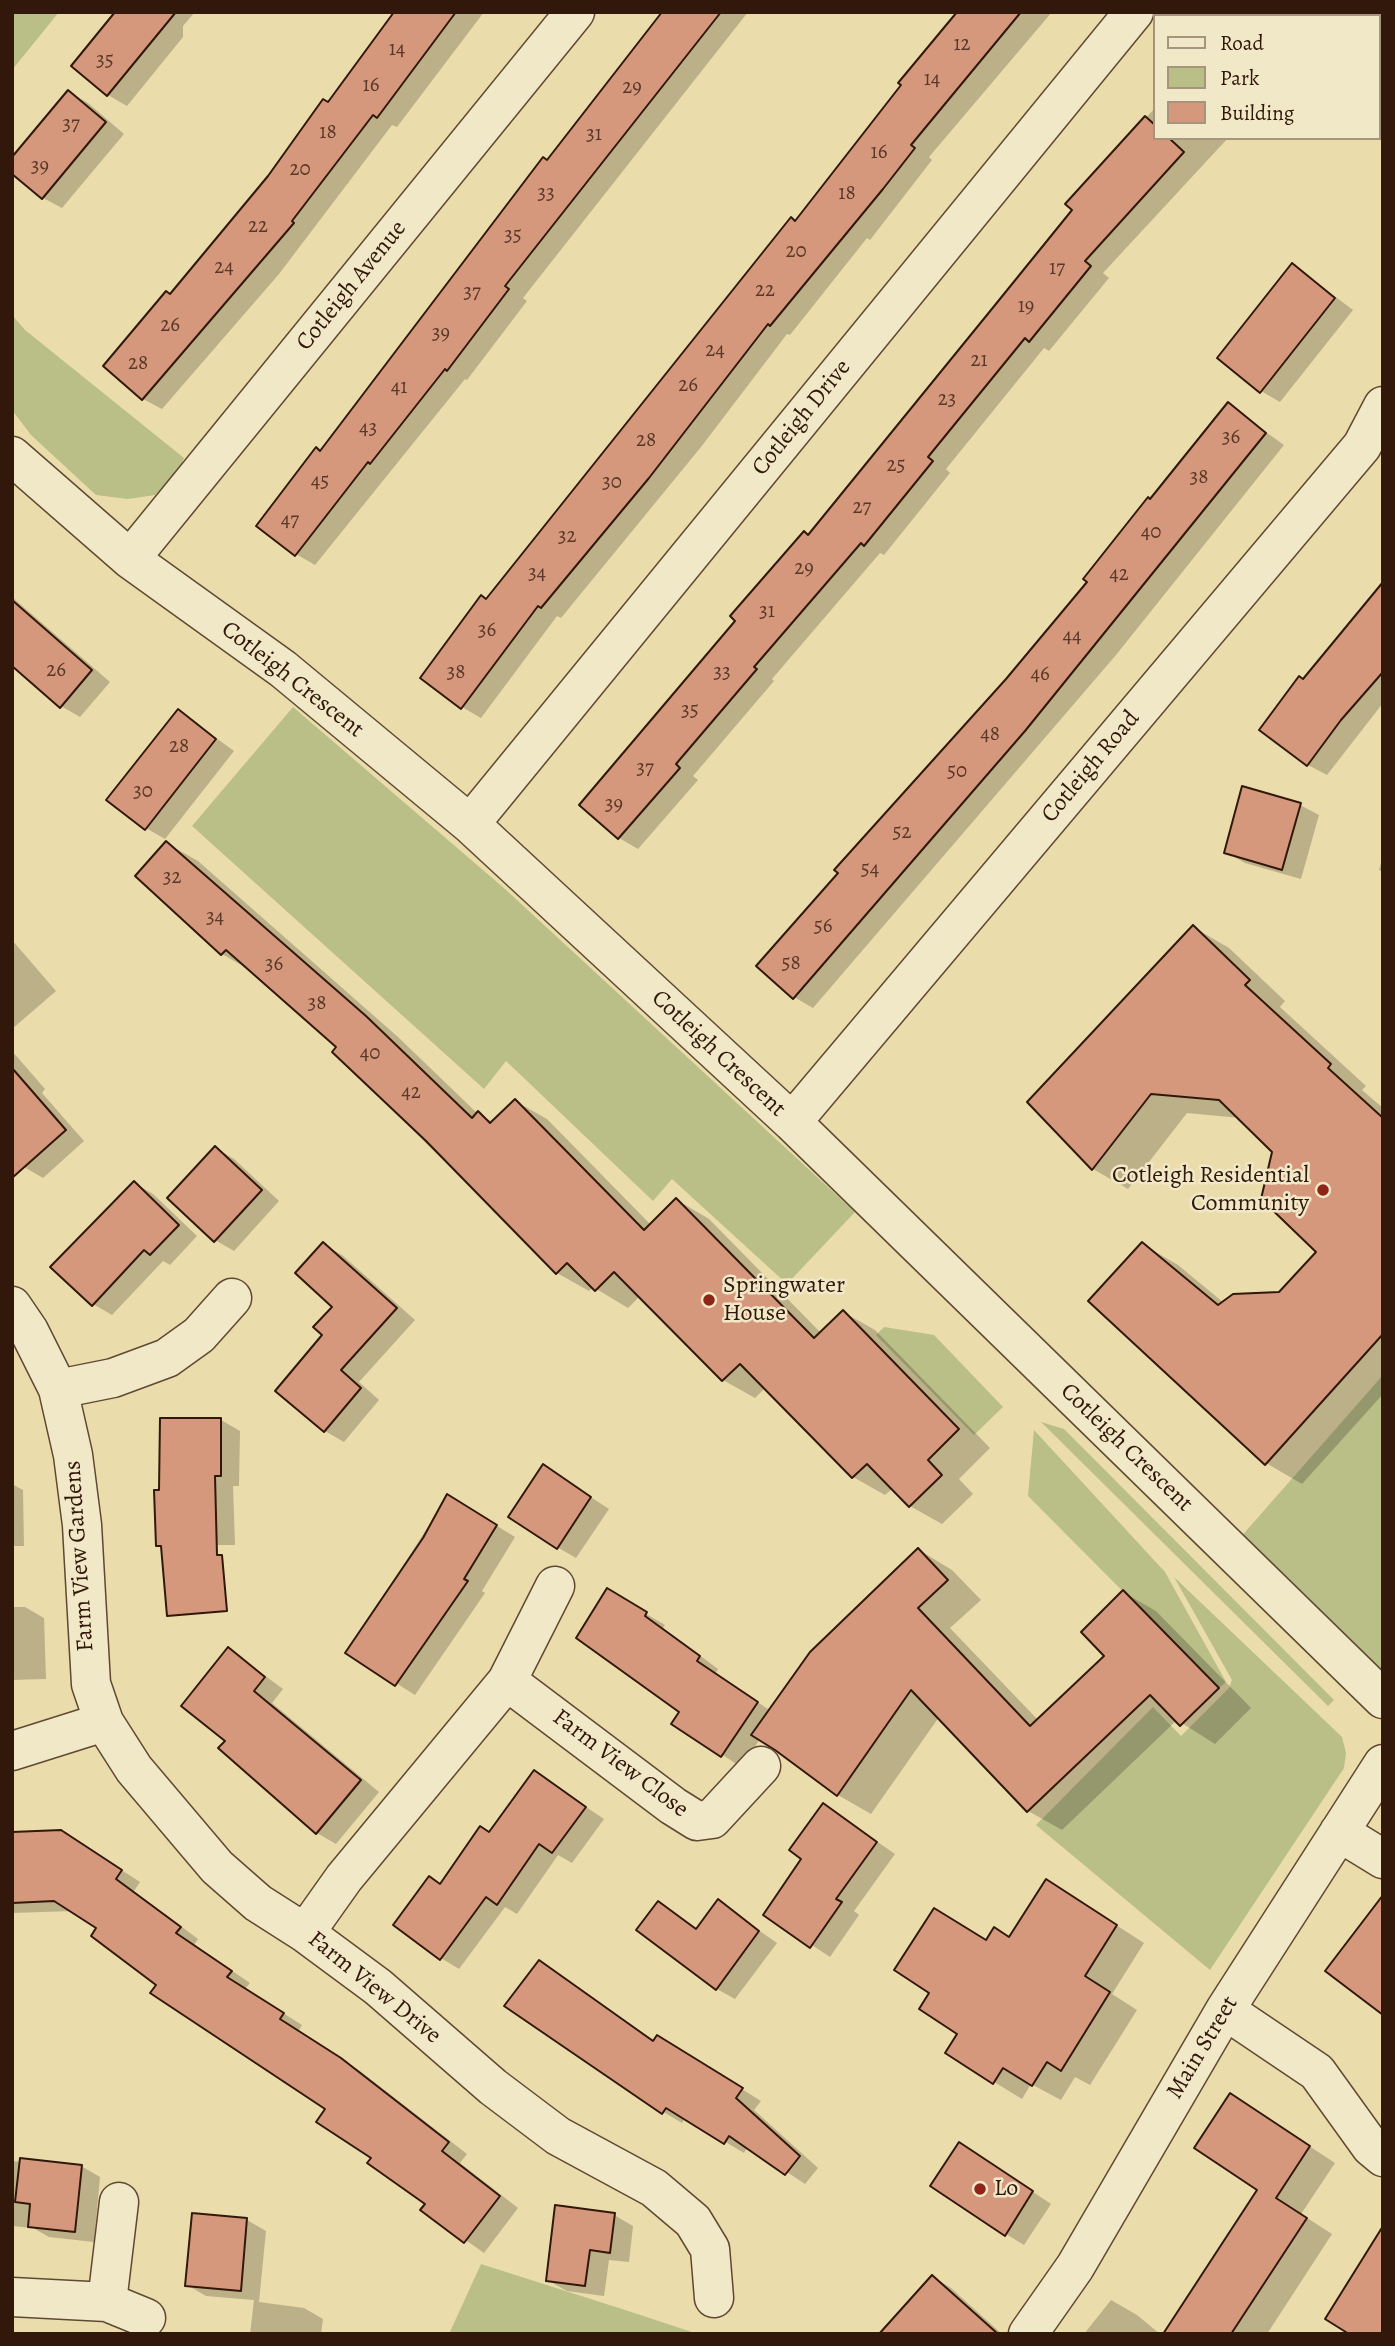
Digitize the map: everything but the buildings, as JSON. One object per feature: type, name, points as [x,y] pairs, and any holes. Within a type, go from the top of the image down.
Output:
[{"type":"street","name":"Cotleigh Avenue","points":[[130,559],[575,12]]},
{"type":"street","name":"Cotleigh Drive","points":[[470,824],[1134,12]]},
{"type":"street","name":"Cotleigh Road","points":[[792,1122],[1362,446],[1383,406]]},
{"type":"street","name":"Cotleigh Crescent","points":[[12,456],[130,559],[284,669],[470,824],[792,1122],[1383,1699]]},
{"type":"street","points":[[58,1389],[113,1378],[167,1358],[199,1335],[232,1298]]},
{"type":"street","name":"Farm View Gardens","points":[[12,1306],[29,1331],[58,1389],[73,1455],[82,1525],[91,1684],[104,1722]]},
{"type":"street","points":[[305,1933],[367,1849],[507,1681],[555,1586]]},
{"type":"street","name":"Farm View Close","points":[[507,1681],[673,1806],[697,1821],[712,1819],[761,1766]]},
{"type":"street","points":[[12,1751],[104,1722]]},
{"type":"street","name":"Farm View Drive","points":[[104,1722],[134,1769],[217,1867],[258,1903],[305,1933],[379,1987],[493,2087],[558,2136],[654,2188],[693,2221],[710,2249],[714,2298]]},
{"type":"street","name":"Main Street","points":[[1028,2334],[1075,2267],[1225,2010],[1383,1764]]},
{"type":"street","points":[[1339,1832],[1383,1859]]},
{"type":"street","points":[[1225,2010],[1317,2072],[1371,2147],[1383,2157]]},
{"type":"street","points":[[107,2302],[119,2202]]},
{"type":"street","points":[[12,2297],[107,2302],[146,2318]]},
{"type":"green space","points":[[12,12],[59,12],[12,70]]},
{"type":"green space","points":[[12,315],[25,330],[184,458],[177,473],[155,495],[128,499],[96,495],[31,435],[12,410]]},
{"type":"green space","points":[[293,707],[505,889],[855,1212],[787,1284],[672,1179],[653,1201],[506,1061],[484,1089],[192,826]]},
{"type":"green space","points":[[884,1327],[934,1335],[1003,1407],[974,1435],[876,1335]]},
{"type":"green space","points":[[1383,1375],[1383,1671],[1368,1664],[1239,1539]]},
{"type":"green space","points":[[1041,1422],[1064,1429],[1334,1700],[1328,1706]]},
{"type":"green space","points":[[1034,1430],[1165,1572],[1226,1682],[1219,1688],[1028,1496]]},
{"type":"green space","points":[[1174,1577],[1342,1737],[1346,1753],[1344,1768],[1210,1970],[1036,1825],[1153,1707],[1181,1736],[1229,1688],[1232,1680]]},
{"type":"green space","points":[[481,2264],[622,2309],[698,2334],[449,2334]]},
{"type":"place","name":"Cotleigh Residential Community","points":[[1323,1190]]},
{"type":"place","name":"Springwater House","points":[[709,1300]]},
{"type":"place","name":"Lo","points":[[980,2189]]}]
